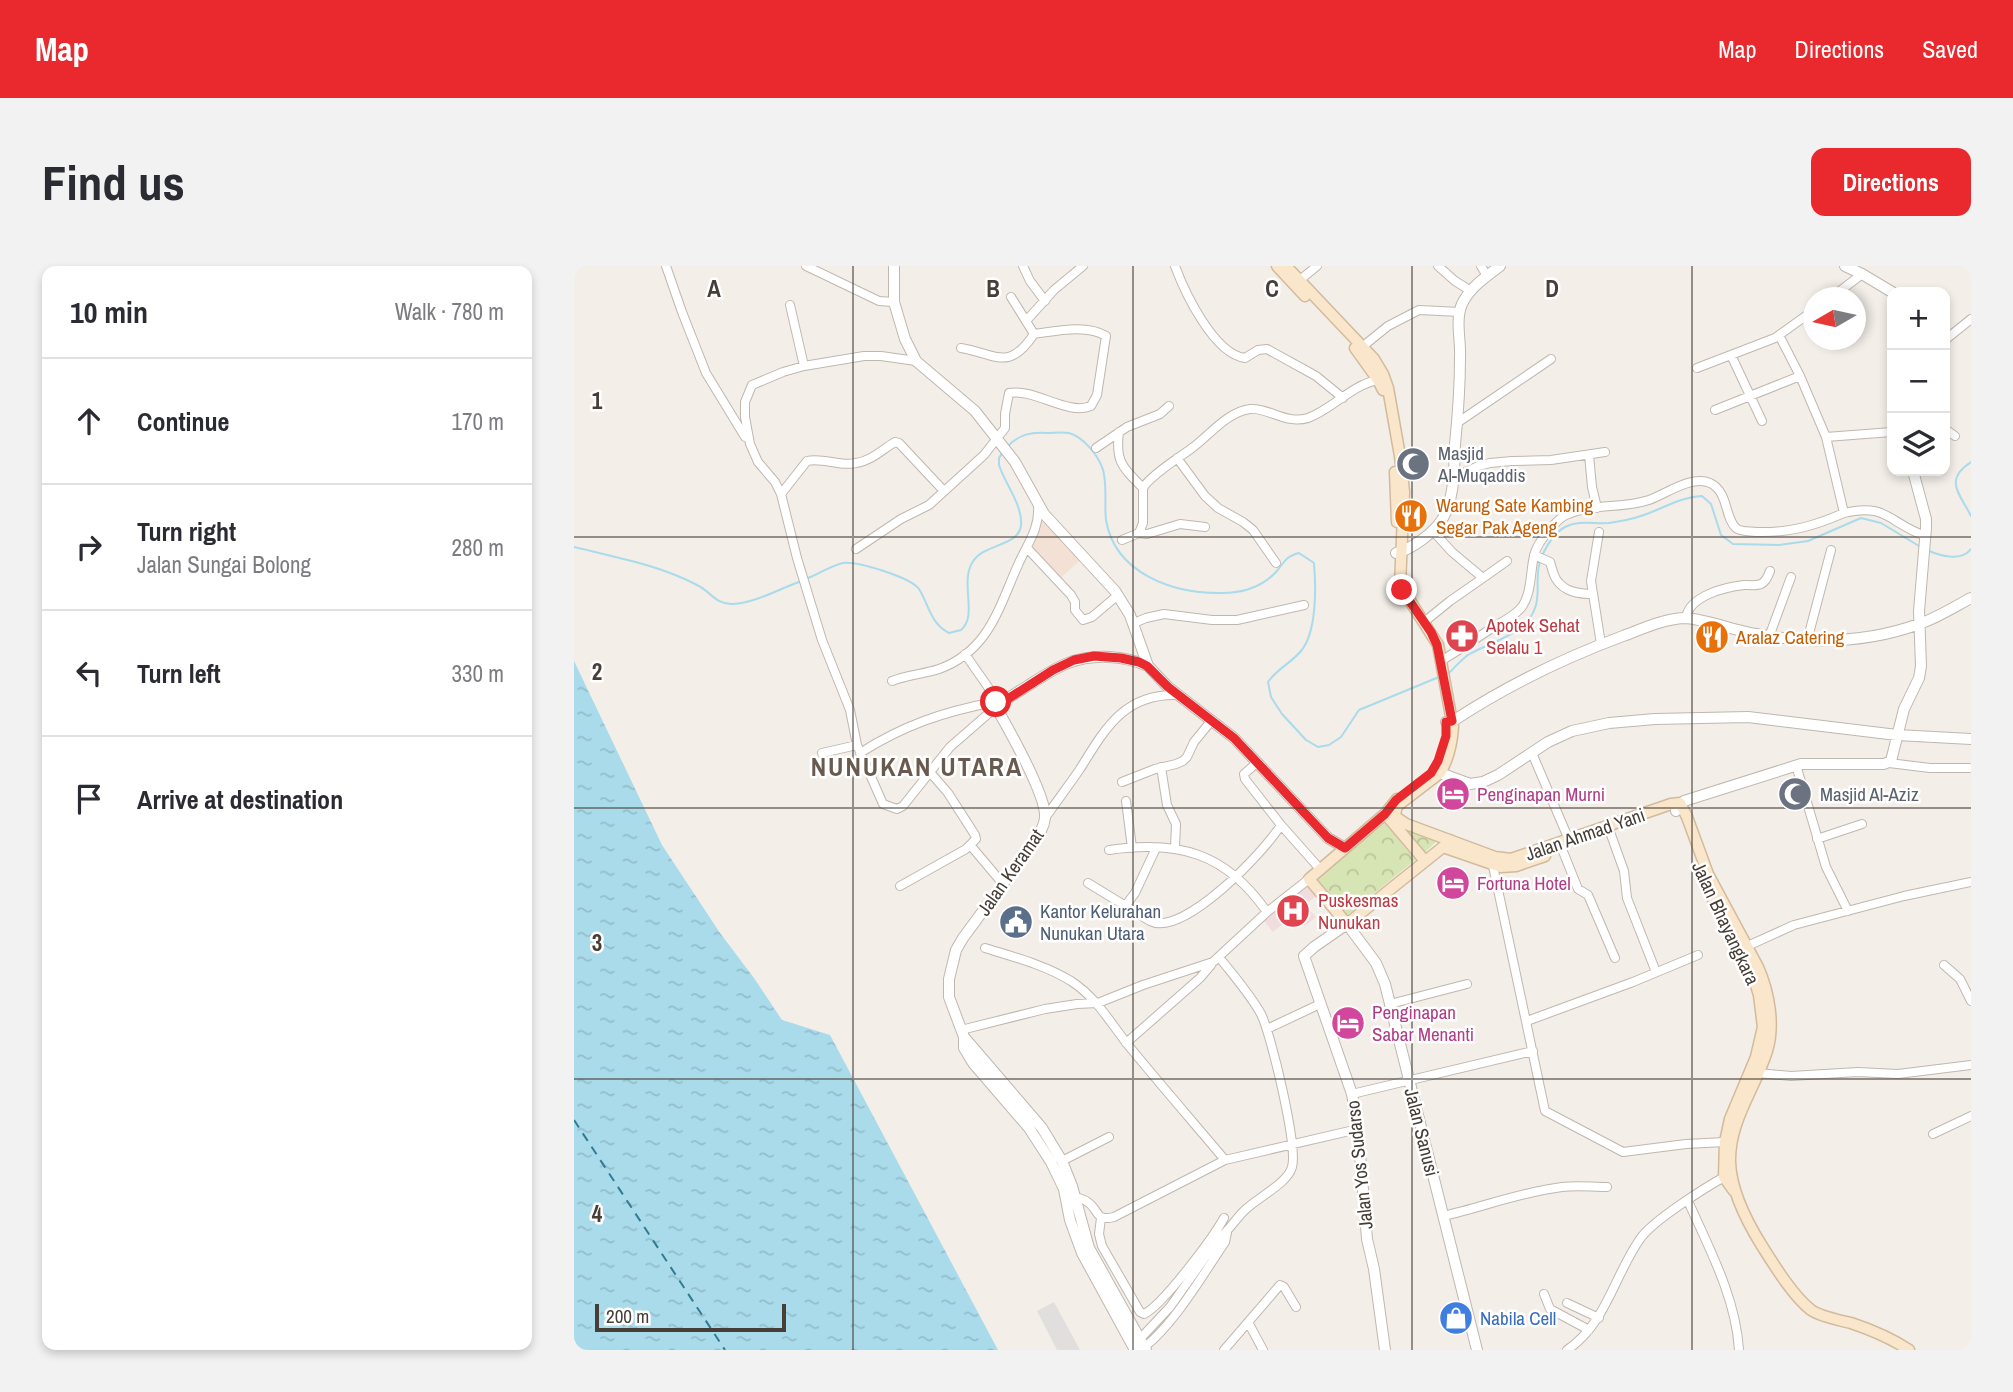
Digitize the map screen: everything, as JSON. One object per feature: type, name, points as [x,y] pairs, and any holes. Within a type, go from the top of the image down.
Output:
[{"type":"main road","points":[[1277,266],[1379,365],[1389,395],[1404,492],[1396,589],[1406,608],[1431,642],[1440,665]]},
{"type":"main road","points":[[1286,266],[1296,282],[1359,353],[1384,392],[1397,500],[1401,588],[1435,639],[1452,736],[1440,773],[1397,806],[1395,814],[1406,824],[1447,843],[1347,925],[1309,879],[1385,814],[1396,800],[1435,769],[1449,721]]},
{"type":"main road","name":"Jalan Ahmad Yani","points":[[1447,843],[1493,866],[1516,866],[1629,821],[1678,807]]},
{"type":"main road","name":"Jalan Bhayangkara","points":[[1678,807],[1710,894],[1763,980],[1769,1006],[1768,1049],[1736,1123],[1728,1175]]},
{"type":"main road","points":[[1385,814],[1425,861]]},
{"type":"main road","name":"Jalan Ahmad Yani","points":[[1447,843],[1511,859],[1610,832],[1629,821]]},
{"type":"main road","name":"Jalan Bhayangkara","points":[[1728,1175],[1725,1142],[1730,1119],[1756,1057],[1763,1027],[1756,983],[1744,947]]},
{"type":"main road","points":[[1728,1175],[1746,1218],[1790,1287],[1811,1310],[1882,1334],[1909,1350]]},
{"type":"street","points":[[666,266],[706,373],[750,444],[758,462],[775,482],[781,494],[822,640],[850,710],[858,749],[881,801],[891,808],[903,806],[950,747],[998,704],[1053,670],[1074,660],[1094,656],[1121,658],[1147,666],[1178,695],[1234,738],[1341,851]]},
{"type":"street","points":[[806,266],[879,301],[894,302]]},
{"type":"street","points":[[894,266],[894,302],[905,340],[916,361],[975,411],[1011,457],[1038,505],[1118,595],[1134,623],[1147,666]]},
{"type":"street","points":[[1023,266],[1045,301]]},
{"type":"street","points":[[1026,321],[1054,290],[1083,266]]},
{"type":"street","points":[[1175,266],[1201,321],[1236,356],[1245,358],[1258,350],[1267,349],[1316,376],[1343,398]]},
{"type":"street","points":[[1296,282],[1317,266]]},
{"type":"street","points":[[1438,266],[1471,291]]},
{"type":"street","points":[[1481,266],[1487,276]]},
{"type":"street","points":[[1399,552],[1418,542],[1443,519],[1446,512],[1453,478],[1457,423],[1460,312],[1471,291],[1500,266]]},
{"type":"street","points":[[1840,287],[1854,269],[1887,289]]},
{"type":"street","points":[[1011,297],[1034,334]]},
{"type":"street","points":[[790,305],[804,366]]},
{"type":"street","points":[[1362,347],[1388,326],[1419,310],[1460,312]]},
{"type":"street","points":[[1697,368],[1779,335],[1803,318]]},
{"type":"street","points":[[1950,336],[1971,319]]},
{"type":"street","points":[[856,549],[901,519],[929,505],[1000,442],[1010,393],[1022,393],[1059,405],[1086,409],[1091,407],[1097,395],[1106,336],[1072,330],[1034,334],[1020,352],[1013,356],[994,358],[961,348]]},
{"type":"street","points":[[1779,335],[1826,437],[1844,513]]},
{"type":"street","points":[[1731,355],[1762,421]]},
{"type":"street","points":[[750,444],[744,402],[750,388],[783,372],[804,366],[864,356],[916,361]]},
{"type":"street","points":[[1457,423],[1551,359]]},
{"type":"street","points":[[1715,410],[1800,376]]},
{"type":"street","points":[[1139,533],[1143,523],[1143,488],[1150,479],[1193,448],[1224,421],[1254,409],[1298,420],[1312,416],[1365,382],[1378,380]]},
{"type":"street","points":[[1096,448],[1119,432],[1160,414],[1168,405]]},
{"type":"street","points":[[1119,432],[1116,449],[1119,458],[1125,469],[1143,488]]},
{"type":"street","points":[[1826,437],[1887,432]]},
{"type":"street","points":[[1950,432],[1955,436]]},
{"type":"street","points":[[781,494],[807,461],[859,463],[895,442],[899,443],[943,490]]},
{"type":"street","points":[[1453,478],[1490,463],[1551,460],[1605,452]]},
{"type":"street","points":[[1589,454],[1597,508]]},
{"type":"street","points":[[1178,458],[1205,496],[1218,508],[1253,530],[1276,563]]},
{"type":"street","points":[[1889,763],[1905,704],[1920,673],[1919,624],[1926,519],[1914,476]]},
{"type":"street","points":[[1440,665],[1522,607],[1530,584],[1534,555],[1542,539],[1561,517],[1568,513],[1631,505],[1702,481],[1712,484],[1721,494],[1735,528],[1740,530],[1794,530],[1844,513],[1868,509],[1886,514],[1925,539]]},
{"type":"street","points":[[892,681],[936,670],[965,654],[979,642],[995,620],[1037,525],[1038,505]]},
{"type":"street","points":[[1122,540],[1139,533],[1147,534],[1180,524],[1205,527]]},
{"type":"street","points":[[1432,530],[1451,552],[1483,578]]},
{"type":"street","points":[[1599,532],[1591,577],[1601,645]]},
{"type":"street","points":[[1027,548],[1072,595],[1075,610],[1083,620],[1092,617],[1118,595]]},
{"type":"street","points":[[1807,641],[1831,551]]},
{"type":"street","points":[[1534,555],[1549,562],[1562,585],[1576,593],[1593,594]]},
{"type":"street","points":[[1424,622],[1507,561]]},
{"type":"street","points":[[1686,618],[1687,611],[1694,602],[1729,588],[1761,584],[1770,571]]},
{"type":"street","points":[[1769,637],[1791,577]]},
{"type":"street","points":[[1449,721],[1506,688],[1601,645],[1653,625],[1686,618],[1769,637],[1807,641],[1834,640],[1864,637],[1919,624],[1971,598]]},
{"type":"street","points":[[1134,623],[1168,614],[1212,620],[1237,620],[1304,605]]},
{"type":"street","points":[[965,654],[998,704]]},
{"type":"street","points":[[1045,818],[1095,743],[1122,710],[1157,697],[1178,695]]},
{"type":"street","points":[[822,753],[858,749],[946,712],[998,704]]},
{"type":"street","name":"Jalan Keramat","points":[[998,704],[1033,781],[1044,808],[1045,818],[1033,843],[963,938],[950,968],[948,988],[963,1034],[964,1048],[973,1063],[1021,1111]]},
{"type":"street","points":[[970,707],[978,722]]},
{"type":"street","points":[[1440,773],[1462,782],[1476,784],[1490,779],[1560,736],[1582,728],[1663,718],[1748,717],[1897,735],[1971,739]]},
{"type":"street","points":[[1122,782],[1182,761],[1212,720]]},
{"type":"street","points":[[1532,753],[1566,844],[1578,888],[1588,895],[1615,958]]},
{"type":"street","points":[[1258,762],[1244,774],[1245,779],[1320,869]]},
{"type":"street","points":[[1678,807],[1703,794],[1796,765],[1889,763],[1930,768],[1969,768]]},
{"type":"street","points":[[1796,765],[1830,876],[1848,911]]},
{"type":"street","points":[[1161,767],[1167,805],[1176,824],[1175,848]]},
{"type":"street","points":[[900,886],[971,846],[976,839],[947,793],[929,771]]},
{"type":"street","points":[[1126,801],[1132,848]]},
{"type":"street","points":[[1817,839],[1863,824]]},
{"type":"street","points":[[1088,883],[1154,923],[1173,922],[1207,902],[1236,877],[1281,825]]},
{"type":"street","points":[[1610,832],[1620,858],[1627,898],[1656,972]]},
{"type":"street","points":[[971,846],[1003,884]]},
{"type":"street","points":[[1126,905],[1135,893],[1156,848]]},
{"type":"street","points":[[1109,850],[1175,848],[1194,852],[1246,885],[1268,912]]},
{"type":"street","points":[[1493,866],[1545,1111],[1623,1152],[1725,1142]]},
{"type":"street","points":[[1126,1043],[1268,912],[1309,879]]},
{"type":"street","points":[[1744,947],[1794,925],[1904,896],[1971,882]]},
{"type":"street","name":"Jalan Yos Sudarso","points":[[1347,925],[1304,956],[1352,1094],[1358,1129],[1367,1239],[1374,1269],[1385,1350]]},
{"type":"street","name":"Jalan Sanusi","points":[[1347,925],[1380,970],[1477,1350]]},
{"type":"street","points":[[985,948],[1050,970],[1069,980],[1098,1003],[1126,1043],[1225,1160]]},
{"type":"street","points":[[1527,1021],[1698,955]]},
{"type":"street","points":[[963,1034],[1045,1009],[1098,1003],[1216,960]]},
{"type":"street","points":[[1140,1347],[1220,1238],[1243,1211],[1289,1174],[1292,1167],[1293,1144],[1267,1028],[1259,1010],[1216,960]]},
{"type":"street","points":[[1944,965],[1960,979],[1971,1001]]},
{"type":"street","points":[[1390,1004],[1467,984]]},
{"type":"street","points":[[1267,1028],[1320,1004]]},
{"type":"street","points":[[1352,1094],[1533,1051]]},
{"type":"street","points":[[1757,1073],[1791,1076],[1858,1072],[1898,1074],[1971,1065]]},
{"type":"street","points":[[1021,1111],[1042,1128],[1062,1161],[1068,1187],[1070,1220],[1082,1253],[1140,1347]]},
{"type":"street","points":[[1021,1111],[1075,1197],[1088,1248],[1140,1347]]},
{"type":"street","points":[[1933,1134],[1971,1116]]},
{"type":"street","points":[[1101,1218],[1114,1217],[1225,1160],[1358,1129]]},
{"type":"street","points":[[1062,1161],[1109,1138]]},
{"type":"street","points":[[1567,1350],[1598,1318],[1640,1238],[1650,1228],[1728,1175]]},
{"type":"street","points":[[1443,1216],[1541,1190],[1565,1186],[1607,1187]]},
{"type":"street","points":[[1075,1197],[1090,1203],[1101,1218],[1099,1234],[1102,1246],[1140,1312],[1144,1314],[1157,1305],[1179,1279],[1215,1234],[1224,1218]]},
{"type":"street","points":[[1688,1201],[1728,1299],[1737,1329],[1739,1350]]},
{"type":"street","points":[[1224,1350],[1233,1346],[1248,1322],[1280,1285],[1296,1307]]},
{"type":"street","points":[[1544,1294],[1550,1310],[1589,1330]]},
{"type":"street","points":[[1567,1303],[1598,1318]]},
{"type":"street","points":[[1248,1322],[1264,1350]]},
{"type":"shaded area","points":[[1040,512],[1083,558],[1058,580],[1029,547]]},
{"type":"shaded area","name":"Puskesmas Nunukan","points":[[1306,886],[1316,896],[1305,905],[1316,917],[1305,926],[1300,920],[1288,919],[1273,932],[1264,921]]},
{"type":"shaded area","points":[[1054,1302],[1080,1350],[1057,1350],[1037,1311]]},
{"type":"green space","points":[[1385,823],[1415,860],[1345,917],[1315,880]]},
{"type":"green space","points":[[1403,826],[1437,841],[1425,852]]},
{"type":"water","points":[[574,661],[662,845],[720,933],[782,1020],[830,1035],[998,1350],[574,1350]]},
{"type":"waterway","points":[[1008,446],[1021,436],[1036,433],[1069,433],[1084,442],[1097,457],[1104,473],[1106,520],[1112,539],[1121,554],[1134,567],[1167,585],[1204,592],[1237,592],[1264,582],[1288,558],[1299,553],[1314,563],[1314,609],[1310,633],[1301,651],[1268,682],[1271,697],[1282,714],[1306,740],[1318,747],[1329,745],[1341,737],[1359,710],[1439,677]]},
{"type":"waterway","points":[[808,578],[843,563],[883,571],[914,584],[934,619],[943,629],[949,633],[961,630],[968,617],[968,580],[972,563],[984,552],[1014,538],[1021,526],[1019,510],[999,465],[1002,453]]},
{"type":"waterway","points":[[1971,462],[1958,475],[1956,481],[1956,488],[1971,516]]},
{"type":"waterway","points":[[1542,556],[1554,536],[1570,525],[1608,523],[1639,517],[1684,499],[1702,496],[1711,504],[1721,535],[1733,544],[1779,545],[1808,541],[1861,518],[1881,523],[1919,546]]},
{"type":"waterway","points":[[574,547],[668,572],[697,585],[727,604],[750,601],[799,582]]},
{"type":"waterway","points":[[1927,550],[1956,557],[1971,549]]},
{"type":"waterway","points":[[1448,674],[1468,655],[1508,636],[1525,624],[1536,605],[1540,562]]},
{"type":"ferry route","points":[[574,1120],[725,1350]]},
{"type":"place","name":"Masjid Al-Muqaddis","points":[[1413,464]]},
{"type":"place","name":"Warung Sate Kambing Segar Pak Ageng","points":[[1411,516]]},
{"type":"place","name":"Apotek Sehat Selalu 1","points":[[1462,636]]},
{"type":"place","name":"Aralaz Catering","points":[[1712,637]]},
{"type":"place","name":"Penginapan Murni","points":[[1453,794]]},
{"type":"place","name":"Masjid Al-Aziz","points":[[1795,794]]},
{"type":"place","name":"Fortuna Hotel","points":[[1453,883]]},
{"type":"place","name":"Puskesmas Nunukan","points":[[1293,911]]},
{"type":"place","name":"Kantor Kelurahan Nunukan Utara","points":[[1016,922]]},
{"type":"place","name":"Penginapan Sabar Menanti","points":[[1348,1023]]},
{"type":"place","name":"Nabila Cell","points":[[1456,1318]]},
{"type":"district","name":"NUNUKAN UTARA","points":[[917,767]]},
{"type":"route","points":[[996,702],[1000,704],[1053,670],[1083,657],[1121,658],[1139,662],[1234,738],[1328,838],[1345,848],[1385,814],[1396,800],[1435,769],[1446,736],[1446,722],[1452,721],[1437,645],[1402,590]]}]
